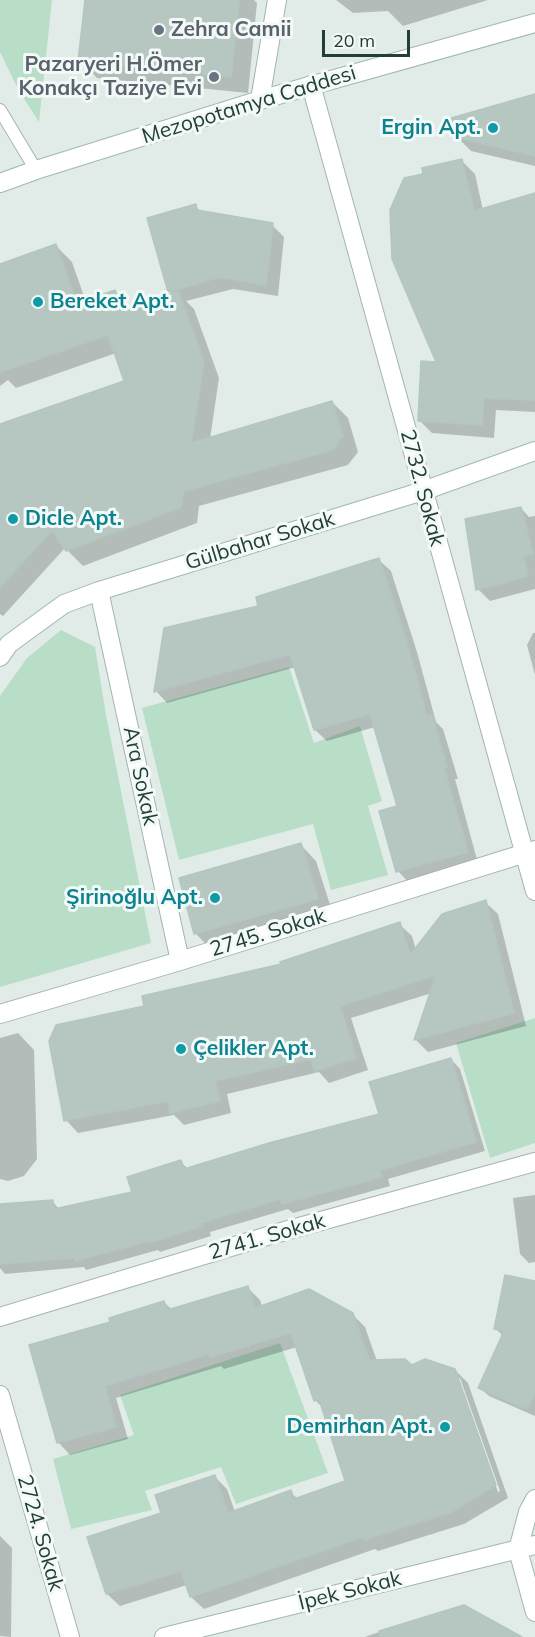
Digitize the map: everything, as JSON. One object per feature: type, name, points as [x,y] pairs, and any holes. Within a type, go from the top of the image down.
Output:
[{"type":"street","points":[[260,100],[277,0]]},
{"type":"street","name":"Mezopotamya Caddesi","points":[[0,183],[260,100],[535,23]]},
{"type":"street","name":"2732. Sokak","points":[[311,85],[423,491],[529,851],[535,891]]},
{"type":"street","name":"Gülbahar Sokak","points":[[0,657],[9,644],[64,604],[99,591],[423,491],[535,451]]},
{"type":"street","name":"Ara Sokak","points":[[99,591],[180,961]]},
{"type":"street","name":"2745. Sokak","points":[[0,1014],[180,961],[529,851]]},
{"type":"street","name":"2741. Sokak","points":[[0,1317],[274,1234],[535,1162]]},
{"type":"street","name":"2724. Sokak","points":[[0,1395],[70,1637]]},
{"type":"street","points":[[535,1499],[528,1512],[526,1548],[535,1612]]},
{"type":"street","name":"İpek Sokak","points":[[164,1637],[526,1548]]},
{"type":"lane","points":[[0,110],[36,170]]},
{"type":"green space","points":[[0,0],[52,0],[39,122],[19,91],[0,52]]},
{"type":"green space","points":[[61,630],[95,647],[106,715],[151,943],[0,987],[0,696],[27,658]]},
{"type":"green space","points":[[289,667],[314,743],[360,726],[382,801],[368,806],[388,875],[331,890],[313,824],[179,860],[142,708]]},
{"type":"green space","points":[[535,1018],[535,1143],[490,1158],[456,1043]]},
{"type":"green space","points":[[280,1343],[328,1473],[236,1504],[221,1467],[145,1491],[152,1510],[71,1529],[53,1459],[134,1435],[120,1395]]},
{"type":"building","name":"Zehra Camii","points":[[85,0],[239,0],[231,77],[78,61]]},
{"type":"building","name":"Ergin Apt.","points":[[535,94],[535,156],[455,137],[448,119]]},
{"type":"building","points":[[462,159],[474,211],[535,193],[535,400],[484,398],[482,425],[418,421],[421,361],[436,362],[392,259],[390,210],[404,178],[423,174],[422,168]]},
{"type":"building","points":[[196,204],[197,210],[273,223],[266,285],[220,277],[168,292],[147,218]]},
{"type":"building","points":[[56,244],[77,304],[115,290],[123,311],[178,291],[204,361],[191,443],[332,401],[343,436],[332,450],[184,491],[181,507],[66,551],[52,530],[0,587],[0,424],[124,381],[108,335],[0,372],[0,264]]},
{"type":"building","points":[[521,507],[533,554],[523,556],[528,576],[476,590],[465,519]]},
{"type":"building","points":[[379,558],[406,639],[427,716],[432,715],[447,767],[444,768],[468,852],[396,872],[379,811],[397,806],[370,714],[314,730],[290,654],[154,692],[164,628],[258,606],[256,597]]},
{"type":"building","points":[[301,843],[318,899],[194,934],[179,878]]},
{"type":"building","points":[[486,900],[514,1013],[414,1040],[436,975],[340,1006],[356,1058],[315,1071],[311,1059],[215,1081],[220,1101],[170,1113],[168,1101],[64,1121],[49,1041],[56,1025],[144,1006],[142,996],[281,964],[280,962],[400,922],[410,955],[442,914]]},
{"type":"building","points":[[451,1058],[476,1142],[380,1170],[382,1177],[282,1204],[280,1199],[201,1223],[203,1226],[149,1243],[148,1241],[75,1261],[75,1258],[0,1264],[0,1204],[53,1200],[54,1209],[132,1192],[127,1177],[181,1160],[184,1169],[269,1143],[379,1114],[369,1082]]},
{"type":"building","points":[[505,1275],[535,1281],[535,1392],[527,1409],[478,1388],[504,1331],[494,1329]]},
{"type":"building","points":[[248,1286],[255,1308],[309,1289],[353,1313],[369,1360],[405,1359],[412,1365],[425,1359],[455,1369],[496,1485],[451,1512],[364,1540],[363,1537],[190,1597],[181,1571],[106,1594],[87,1537],[161,1513],[155,1495],[215,1475],[228,1513],[291,1490],[294,1499],[345,1481],[319,1399],[314,1401],[291,1333],[210,1357],[209,1354],[105,1386],[116,1427],[57,1443],[29,1345],[110,1322],[109,1318],[164,1301],[167,1310]]},
{"type":"building","points":[[464,1605],[522,1637],[380,1637],[379,1631]]},
{"type":"place","name":"Zehra Camii","points":[[159,30]]},
{"type":"place","name":"Pazaryeri H.Ömer Konakçı Taziye Evi","points":[[214,77]]},
{"type":"place","name":"Ergin Apt.","points":[[493,128]]},
{"type":"place","name":"Bereket Apt.","points":[[38,302]]},
{"type":"place","name":"Dicle Apt.","points":[[13,519]]},
{"type":"place","name":"Şirinoğlu Apt.","points":[[215,898]]},
{"type":"place","name":"Çelikler Apt.","points":[[181,1049]]},
{"type":"place","name":"Demirhan Apt.","points":[[445,1427]]}]
